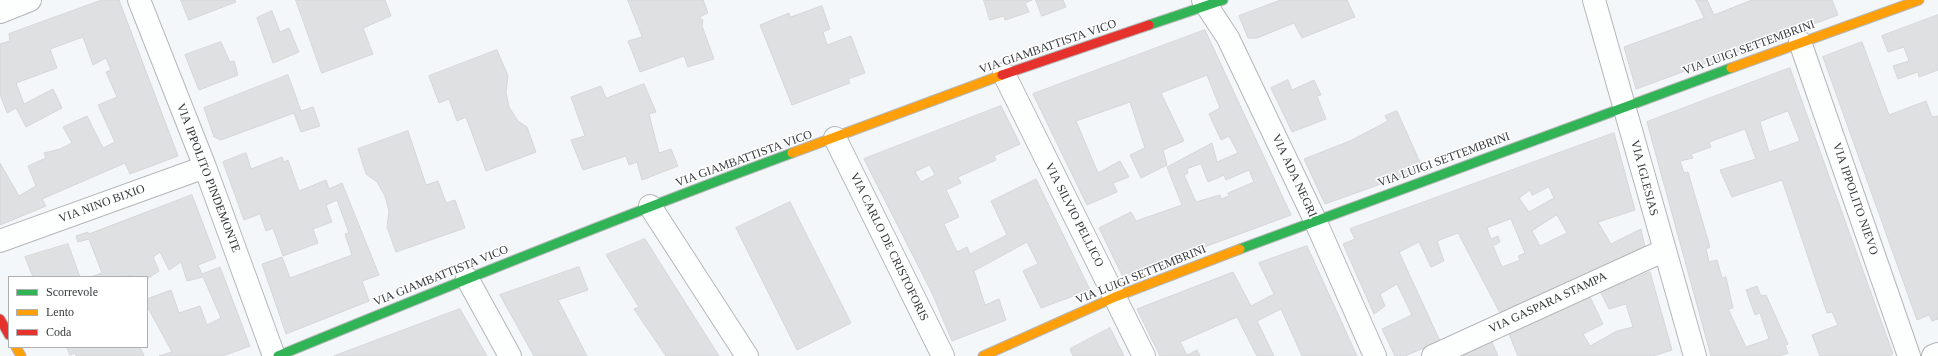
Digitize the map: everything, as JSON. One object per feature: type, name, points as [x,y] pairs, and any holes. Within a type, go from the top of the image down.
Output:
[{"type":"street","points":[[0,12],[30,0]]},
{"type":"street","name":"VIA IPPOLITO PINDEMONTE","points":[[139,0],[205,167],[274,356]]},
{"type":"street","name":"VIA IGLESIAS","points":[[1594,0],[1625,106],[1663,251],[1695,356]]},
{"type":"street","name":"VIA LUIGI SETTEMBRINI","points":[[983,356],[1115,297],[1315,220],[1800,42],[1919,0]]},
{"type":"street","name":"VIA GIAMBATTISTA VICO","points":[[278,356],[467,278],[650,206],[1004,74],[1211,2]]},
{"type":"street","name":"VIA ADA NEGRI","points":[[1211,2],[1315,220],[1375,356]]},
{"type":"street","name":"VIA IPPOLITO NIEVO","points":[[1800,42],[1909,356]]},
{"type":"street","name":"VIA SILVIO PELLICO","points":[[1004,74],[1144,356]]},
{"type":"street","name":"VIA CARLO DE CRISTOFORIS","points":[[835,138],[943,356]]},
{"type":"street","name":"VIA NINO BIXIO","points":[[0,241],[205,167]]},
{"type":"street","points":[[650,206],[747,356]]},
{"type":"street","name":"VIA GASPARA STAMPA","points":[[1433,356],[1663,251]]},
{"type":"street","points":[[467,278],[510,356]]},
{"type":"street","points":[[0,319],[8,333]]},
{"type":"street","points":[[1933,356],[1938,354]]},
{"type":"building","points":[[102,0],[119,0],[178,156],[130,174],[125,163],[42,199],[46,206],[0,225],[0,163],[19,196],[36,186],[28,166],[46,158],[44,153],[60,149],[72,143],[63,127],[87,116],[103,148],[115,142],[98,105],[117,97],[106,72],[111,70],[106,58],[93,65],[83,37],[50,49],[57,68],[16,83],[24,104],[53,89],[62,108],[26,127],[16,108],[7,113],[0,94],[0,44],[10,41],[9,34]]},
{"type":"building","points":[[181,0],[235,0],[236,2],[189,20]]},
{"type":"building","points":[[296,0],[385,0],[391,16],[363,28],[373,54],[322,73]]},
{"type":"building","points":[[628,0],[703,0],[708,13],[699,17],[703,20],[702,26],[714,59],[688,67],[684,56],[640,72],[628,41],[642,37]]},
{"type":"building","points":[[984,0],[1032,0],[1025,3],[1029,12],[1005,20],[1004,16],[990,20]]},
{"type":"building","points":[[1036,0],[1063,0],[1066,7],[1042,16]]},
{"type":"building","points":[[1281,0],[1347,0],[1355,17],[1302,38],[1294,23],[1257,38],[1248,38],[1239,16]]},
{"type":"building","points":[[1696,0],[1707,0],[1714,15],[1752,0],[1832,0],[1838,15],[1636,89],[1624,47],[1704,18]]},
{"type":"building","points":[[822,6],[830,29],[823,32],[827,45],[851,36],[865,73],[848,79],[850,83],[792,105],[760,25],[789,13],[790,17]]},
{"type":"building","points":[[272,11],[280,32],[289,28],[299,52],[273,63],[257,18]]},
{"type":"building","points":[[1938,15],[1938,70],[1919,77],[1918,72],[1898,79],[1893,66],[1909,61],[1904,47],[1888,52],[1882,36]]},
{"type":"building","points":[[1205,30],[1291,215],[1123,277],[1099,228],[1131,212],[1136,221],[1182,205],[1167,167],[1212,143],[1217,162],[1238,153],[1229,136],[1221,140],[1209,114],[1220,108],[1207,75],[1161,93],[1184,141],[1163,150],[1167,165],[1141,178],[1130,155],[1145,148],[1130,102],[1076,121],[1098,173],[1120,161],[1129,177],[1113,183],[1117,192],[1087,205],[1033,94]],"holes":[[[1201,164],[1208,182],[1224,175],[1226,180],[1249,170],[1254,182],[1228,193],[1229,196],[1221,199],[1220,195],[1196,202],[1184,175],[1188,173],[1187,169]]]},
{"type":"building","points":[[221,42],[230,62],[234,61],[238,75],[199,90],[185,55]]},
{"type":"building","points":[[1862,42],[1889,115],[1926,101],[1932,117],[1938,116],[1938,319],[1932,321],[1929,315],[1917,320],[1823,57]]},
{"type":"building","points":[[497,50],[508,76],[506,92],[509,107],[518,121],[527,127],[536,152],[486,171],[466,117],[457,121],[449,99],[439,103],[429,76]]},
{"type":"building","points":[[1790,68],[1893,354],[1888,356],[1820,356],[1812,335],[1838,325],[1832,312],[1827,313],[1782,180],[1732,197],[1720,170],[1756,159],[1745,129],[1709,142],[1711,147],[1691,154],[1693,158],[1680,161],[1684,173],[1688,172],[1710,247],[1706,249],[1709,262],[1717,260],[1722,278],[1726,277],[1733,308],[1728,309],[1746,347],[1769,339],[1760,313],[1755,315],[1746,290],[1757,286],[1761,296],[1766,295],[1788,344],[1785,345],[1788,353],[1779,356],[1711,356],[1647,122]],"holes":[[[1788,111],[1800,141],[1769,152],[1760,122]]]},
{"type":"building","points":[[288,75],[301,111],[313,107],[320,126],[301,132],[294,113],[221,140],[214,137],[204,108]]},
{"type":"building","points":[[1288,80],[1292,90],[1314,80],[1321,95],[1317,96],[1326,119],[1292,132],[1271,88]]},
{"type":"building","points":[[644,84],[656,112],[649,114],[659,153],[671,149],[678,166],[642,180],[637,162],[629,165],[626,156],[583,170],[571,140],[585,136],[571,97],[601,86],[606,98]]},
{"type":"building","points":[[1001,106],[1020,144],[994,156],[996,160],[958,177],[961,183],[946,190],[959,217],[944,224],[957,252],[967,247],[970,254],[1007,235],[991,201],[1036,179],[1090,290],[1041,308],[1023,271],[1038,264],[1027,242],[974,271],[985,305],[999,299],[1006,320],[952,341],[932,293],[864,159]],"holes":[[[930,165],[935,175],[921,182],[915,172]]]},
{"type":"building","points":[[1397,111],[1423,169],[1325,204],[1304,159],[1350,141],[1388,121],[1385,116]]},
{"type":"building","points":[[408,131],[426,185],[438,181],[446,203],[455,200],[465,228],[396,252],[387,227],[389,211],[385,196],[377,182],[366,174],[358,149]]},
{"type":"building","points":[[1614,133],[1635,210],[1598,222],[1611,244],[1641,229],[1645,247],[1500,313],[1458,233],[1437,241],[1444,261],[1431,267],[1419,242],[1399,252],[1440,341],[1405,356],[1395,356],[1382,329],[1412,315],[1397,284],[1380,294],[1385,306],[1374,314],[1343,244],[1355,239],[1350,229]],"holes":[[[1549,187],[1554,198],[1529,212],[1519,198],[1530,190],[1532,195]],[[1557,215],[1567,233],[1540,246],[1532,231]],[[1511,219],[1525,253],[1518,256],[1520,260],[1502,267],[1493,246],[1500,242],[1498,236],[1491,239],[1487,228]]]},
{"type":"building","points":[[246,153],[251,169],[282,157],[284,162],[288,160],[299,191],[326,180],[329,189],[342,183],[379,275],[362,281],[369,301],[286,334],[262,264],[282,257],[290,278],[352,255],[345,234],[349,233],[337,200],[326,205],[332,222],[313,229],[318,243],[283,256],[273,228],[266,231],[260,214],[244,220],[223,162]]},
{"type":"building","points":[[192,195],[216,258],[198,265],[202,274],[220,267],[250,346],[223,356],[159,356],[172,352],[148,308],[148,299],[171,290],[179,313],[200,306],[207,325],[221,318],[203,277],[187,281],[181,262],[169,270],[160,252],[153,257],[159,271],[148,278],[148,276],[130,275],[93,276],[102,273],[89,239],[78,242],[76,236],[88,232],[88,234]]},
{"type":"building","points":[[790,202],[851,323],[797,350],[736,228]]},
{"type":"building","points":[[645,239],[719,356],[666,356],[634,309],[639,307],[606,255]]},
{"type":"building","points":[[68,244],[80,276],[33,276],[25,257]]},
{"type":"building","points":[[1307,246],[1357,356],[1302,356],[1281,309],[1257,321],[1274,356],[1257,356],[1237,317],[1180,342],[1187,355],[1197,350],[1200,356],[1160,356],[1137,309],[1233,272],[1251,306],[1274,294],[1259,263]]},
{"type":"building","points":[[579,267],[588,290],[558,300],[587,356],[534,356],[500,295]]},
{"type":"building","points":[[1650,272],[1672,350],[1653,356],[1518,356],[1509,334],[1590,297],[1603,324],[1583,334],[1590,346],[1617,331],[1633,327],[1626,304],[1609,309],[1601,293]]},
{"type":"building","points":[[460,309],[487,356],[334,356]]},
{"type":"building","points":[[1110,328],[1124,356],[1073,356],[1070,349]]},
{"type":"building","points":[[1492,342],[1498,356],[1463,356]]},
{"type":"building","points":[[67,348],[140,348],[144,356],[76,356],[75,353],[70,355]]},
{"type":"traffic: fast","points":[[1149,25],[1223,0]]},
{"type":"traffic: fast","points":[[1240,249],[1731,68]]},
{"type":"traffic: fast","points":[[278,356],[534,252],[792,153]]},
{"type":"traffic: slow","points":[[1731,68],[1919,0]]},
{"type":"traffic: slow","points":[[792,153],[1002,75]]},
{"type":"traffic: slow","points":[[983,356],[1115,297],[1240,249]]},
{"type":"traffic: slow","points":[[17,348],[21,356]]},
{"type":"traffic: jam","points":[[1002,75],[1149,25]]},
{"type":"traffic: jam","points":[[0,319],[8,333]]}]
